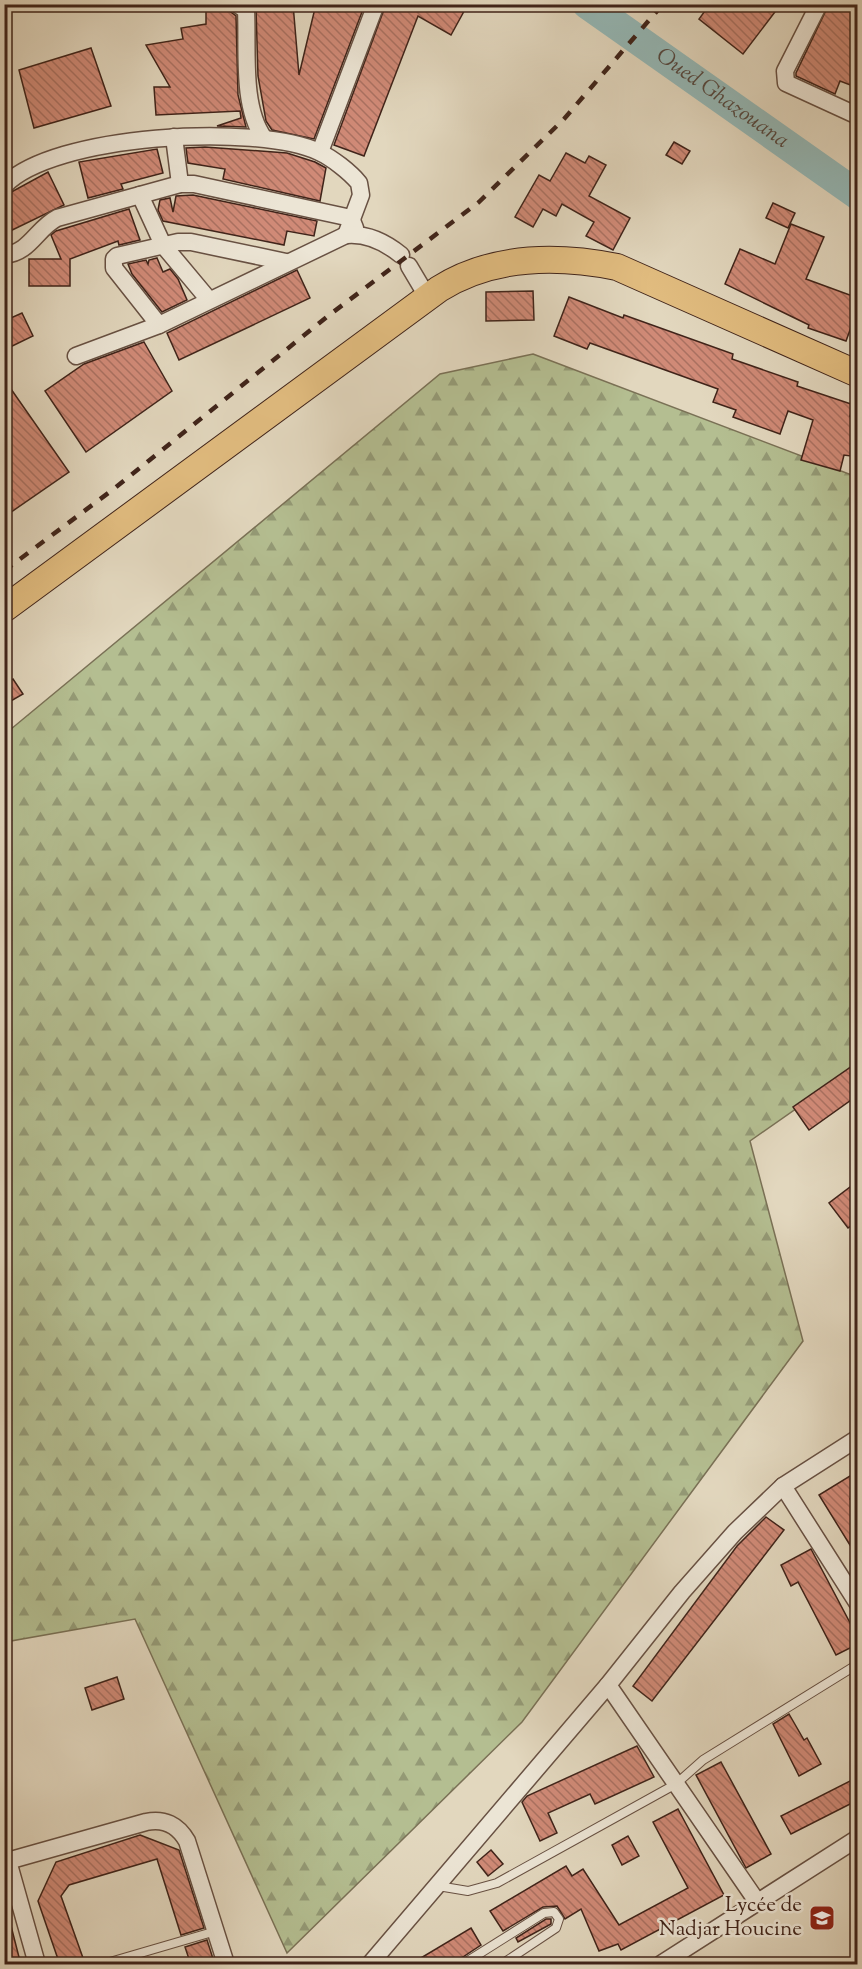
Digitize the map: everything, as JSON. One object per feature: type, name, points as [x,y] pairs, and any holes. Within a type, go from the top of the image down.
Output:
[{"type":"main road","points":[[4,609],[453,280],[492,266],[534,259],[575,259],[617,267],[858,374]]},
{"type":"street","points":[[237,4],[246,10],[247,71],[255,125],[264,138]]},
{"type":"street","points":[[320,152],[376,4]]},
{"type":"street","points":[[819,4],[785,71],[786,83],[792,88],[858,116]]},
{"type":"street","points":[[4,186],[66,153],[202,135],[264,138],[320,152],[359,183],[361,195],[351,229],[159,325],[76,356]]},
{"type":"street","points":[[174,137],[180,184]]},
{"type":"street","points":[[4,255],[25,249],[46,224],[57,218],[180,184],[206,185],[351,229],[389,245],[405,261],[428,298]]},
{"type":"street","points":[[140,195],[163,245],[209,300]]},
{"type":"street","points":[[159,325],[114,268],[113,263],[117,256],[163,245],[191,242],[286,262]]},
{"type":"street","points":[[370,1965],[608,1685],[682,1592],[735,1532],[783,1486],[858,1438]]},
{"type":"street","points":[[783,1486],[858,1604]]},
{"type":"street","points":[[608,1685],[758,1903]]},
{"type":"street","points":[[37,1965],[6,1861],[146,1822],[166,1822],[179,1829],[187,1841],[226,1965]]},
{"type":"street","points":[[661,1965],[858,1838]]},
{"type":"lane","points":[[438,1886],[468,1891],[487,1888],[676,1784],[703,1760],[858,1664]]},
{"type":"lane","points":[[464,1965],[544,1912],[554,1912],[557,1915],[559,1919],[556,1928],[502,1965]]},
{"type":"lane","points":[[103,1965],[216,1931]]},
{"type":"green space","points":[[533,354],[857,477],[857,1066],[750,1141],[803,1341],[522,1722],[287,1953],[135,1619],[5,1642],[5,734],[440,374]]},
{"type":"building","points":[[259,4],[293,4],[299,75],[316,4],[365,4],[314,139],[272,130],[266,121],[258,76],[256,8],[260,8]]},
{"type":"building","points":[[386,4],[468,4],[451,35],[418,16],[364,156],[334,145]]},
{"type":"building","points":[[710,4],[781,4],[743,54],[699,19]]},
{"type":"building","points":[[829,4],[858,4],[858,88],[840,81],[835,94],[796,76]]},
{"type":"building","points":[[228,10],[236,16],[238,95],[246,127],[217,126],[241,118],[240,111],[156,115],[154,87],[170,87],[146,45],[183,39],[181,28],[206,24],[206,11]]},
{"type":"building","points":[[91,48],[111,106],[34,128],[19,70]]},
{"type":"building","points":[[674,142],[690,151],[682,164],[666,155]]},
{"type":"building","points":[[205,147],[287,153],[315,162],[326,168],[320,201],[223,179],[225,169],[188,163],[186,148]]},
{"type":"building","points":[[157,149],[163,173],[121,184],[123,189],[88,198],[79,162]]},
{"type":"building","points":[[566,153],[585,163],[589,156],[606,165],[589,196],[630,218],[613,250],[586,236],[594,222],[562,204],[556,216],[543,209],[533,227],[515,217],[539,175],[550,181]]},
{"type":"building","points":[[48,172],[64,205],[4,234],[4,196]]},
{"type":"building","points":[[193,195],[317,221],[314,236],[287,231],[284,245],[163,221],[158,210],[160,200],[170,198],[173,212],[176,196]]},
{"type":"building","points":[[773,203],[795,213],[788,228],[766,218]]},
{"type":"building","points":[[129,209],[140,240],[119,245],[118,241],[70,259],[70,286],[29,286],[29,259],[61,259],[51,235],[56,231]]},
{"type":"building","points":[[791,224],[824,237],[806,279],[858,298],[858,308],[846,341],[808,328],[809,325],[725,284],[740,249],[775,264]]},
{"type":"building","points":[[157,258],[163,272],[170,269],[178,279],[187,300],[162,312],[132,274],[128,264],[146,260],[148,264],[149,260]]},
{"type":"building","points":[[297,270],[310,298],[179,360],[167,333]]},
{"type":"building","points":[[533,291],[534,320],[486,321],[486,292]]},
{"type":"building","points":[[569,297],[623,318],[624,315],[733,354],[732,359],[798,382],[797,386],[854,405],[850,416],[858,417],[858,457],[844,455],[840,471],[801,460],[813,420],[788,411],[780,434],[733,417],[736,410],[713,402],[718,389],[590,343],[587,349],[554,336]]},
{"type":"building","points":[[22,313],[33,336],[4,350],[4,321]]},
{"type":"building","points":[[144,342],[172,391],[86,452],[45,391],[84,364]]},
{"type":"building","points":[[4,379],[69,472],[4,517]]},
{"type":"building","points":[[13,679],[23,694],[4,705],[4,685]]},
{"type":"building","points":[[858,1062],[858,1095],[809,1130],[793,1107]]},
{"type":"building","points":[[858,1181],[858,1221],[848,1228],[829,1203]]},
{"type":"building","points":[[858,1471],[858,1494],[850,1499],[858,1511],[858,1558],[819,1495]]},
{"type":"building","points":[[766,1517],[784,1530],[652,1701],[633,1686],[737,1546]]},
{"type":"building","points":[[811,1549],[858,1638],[858,1644],[836,1655],[798,1582],[791,1586],[781,1565]]},
{"type":"building","points":[[117,1677],[124,1699],[92,1710],[85,1688]]},
{"type":"building","points":[[789,1714],[804,1740],[807,1738],[821,1764],[799,1776],[773,1724]]},
{"type":"building","points":[[637,1746],[654,1777],[595,1804],[590,1794],[548,1813],[557,1833],[540,1841],[522,1802],[527,1796]]},
{"type":"building","points":[[721,1762],[771,1854],[746,1868],[696,1775]]},
{"type":"building","points":[[858,1777],[858,1800],[791,1834],[781,1816]]},
{"type":"building","points":[[678,1809],[724,1895],[621,1950],[618,1944],[599,1951],[581,1909],[565,1919],[557,1906],[543,1907],[503,1931],[490,1911],[566,1866],[572,1876],[583,1869],[619,1925],[688,1888],[653,1822]]},
{"type":"building","points":[[140,1835],[179,1850],[204,1928],[181,1935],[157,1859],[69,1885],[61,1896],[83,1958],[60,1965],[38,1901],[56,1862]]},
{"type":"building","points":[[628,1836],[639,1856],[622,1865],[612,1845]]},
{"type":"building","points":[[491,1850],[503,1864],[488,1876],[477,1862]]},
{"type":"building","points":[[9,1918],[21,1965],[4,1965],[4,1919]]},
{"type":"building","points":[[546,1919],[551,1919],[551,1924],[518,1942],[516,1938]]},
{"type":"building","points":[[471,1928],[481,1945],[460,1959],[457,1965],[409,1965]]},
{"type":"building","points":[[207,1940],[215,1965],[191,1965],[185,1947]]},
{"type":"waterway","name":"Oued Ghazouana","points":[[587,4],[858,195]]},
{"type":"railway","points":[[4,571],[115,488],[328,316],[479,202],[564,119],[663,4]]},
{"type":"place","name":"Lycée de Nadjar Houcine","points":[[822,1918]]}]
